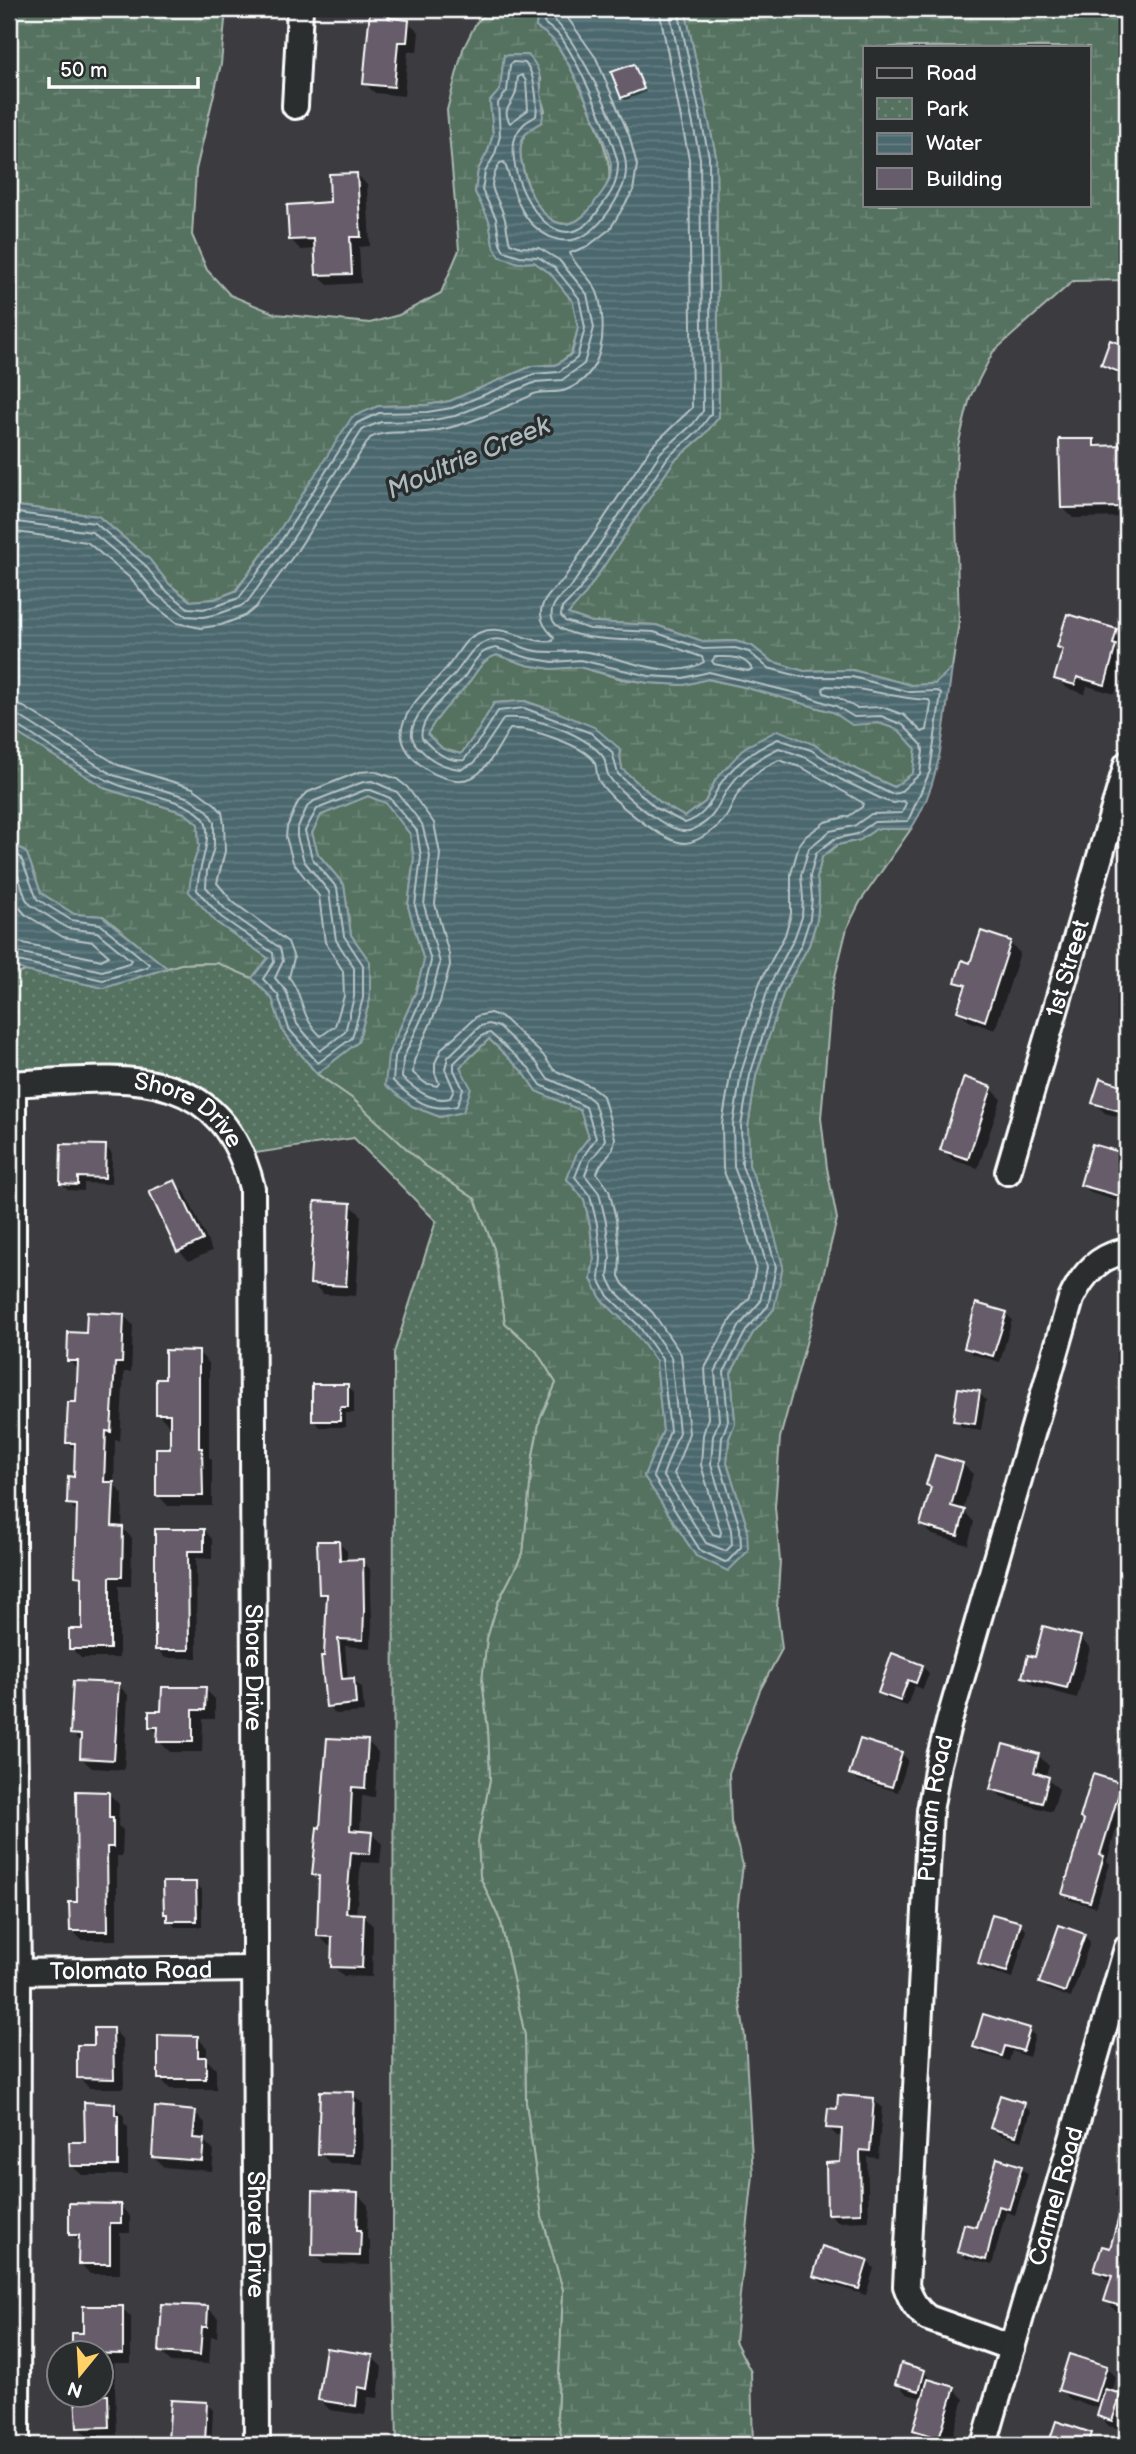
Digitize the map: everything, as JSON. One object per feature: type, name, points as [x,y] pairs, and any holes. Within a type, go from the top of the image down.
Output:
[{"type":"street","points":[[295,106],[300,9]]},
{"type":"street","name":"1st Street","points":[[1008,1172],[1127,764]]},
{"type":"street","name":"Shore Drive","points":[[11,1084],[125,1080],[176,1090],[195,1098],[225,1125],[246,1161],[252,1188],[257,2445]]},
{"type":"street","points":[[11,1084],[17,2445]]},
{"type":"street","name":"Putnam Road","points":[[1012,2348],[928,2318],[911,2300],[906,2286],[930,1811],[950,1718],[1070,1299],[1077,1284],[1094,1266],[1118,1252],[1127,1251]]},
{"type":"street","name":"Carmel Road","points":[[984,2445],[1127,1948]]},
{"type":"street","name":"Tolomato Road","points":[[13,1972],[255,1969]]},
{"type":"green space","points":[[9,9],[226,9],[221,64],[196,170],[192,235],[207,270],[230,295],[276,314],[370,323],[399,315],[441,293],[459,250],[447,110],[463,49],[476,23],[491,9],[545,9],[537,19],[536,27],[551,38],[580,86],[605,149],[609,166],[607,184],[586,214],[576,221],[566,224],[556,222],[539,207],[527,182],[520,150],[524,136],[545,111],[541,97],[541,78],[504,55],[500,90],[490,101],[493,134],[478,170],[475,192],[489,220],[493,245],[519,263],[534,262],[550,273],[573,302],[578,328],[571,354],[556,365],[532,366],[450,401],[427,405],[378,406],[235,591],[215,599],[191,601],[169,584],[149,559],[98,516],[9,505]]},
{"type":"green space","points":[[685,9],[1127,9],[1127,280],[1073,281],[993,352],[970,397],[958,446],[955,484],[959,622],[952,668],[935,684],[911,685],[852,670],[804,671],[771,661],[752,646],[735,641],[705,642],[656,625],[591,622],[568,614],[583,597],[674,461],[704,435],[719,417],[716,156]]},
{"type":"green space","points":[[497,655],[527,665],[552,669],[579,667],[622,679],[649,683],[684,685],[707,679],[833,712],[852,724],[879,723],[899,730],[916,749],[913,773],[894,787],[847,765],[813,744],[716,779],[705,802],[685,817],[661,803],[622,769],[619,748],[557,712],[525,701],[494,703],[461,754],[443,749],[427,734],[483,664]]},
{"type":"green space","points":[[9,728],[107,789],[185,813],[198,824],[199,847],[192,868],[216,922],[268,958],[252,978],[211,964],[191,963],[167,968],[103,916],[74,914],[41,893],[27,854],[9,838]]},
{"type":"green space","points":[[368,796],[386,803],[410,834],[414,858],[408,906],[424,961],[415,994],[388,1055],[412,1106],[440,1117],[463,1112],[460,1067],[489,1039],[524,1073],[536,1091],[580,1110],[589,1137],[577,1153],[567,1179],[584,1199],[594,1259],[591,1279],[602,1300],[633,1330],[656,1361],[663,1431],[644,1476],[696,1556],[747,1527],[727,1463],[729,1438],[735,1422],[731,1373],[753,1333],[774,1309],[769,1215],[749,1165],[748,1127],[756,1076],[784,991],[809,945],[817,919],[817,877],[822,857],[837,845],[860,840],[876,829],[911,829],[860,902],[847,928],[832,989],[821,1118],[837,1219],[780,1438],[775,1507],[780,1561],[777,1608],[782,1649],[760,1690],[729,1773],[731,1822],[743,1865],[737,1911],[738,1990],[745,2037],[753,2175],[735,2341],[751,2372],[753,2445],[563,2445],[557,2415],[563,2290],[542,2217],[526,2103],[525,2036],[501,1923],[480,1877],[478,1841],[490,1779],[482,1680],[487,1638],[498,1602],[523,1553],[533,1455],[540,1418],[556,1383],[536,1351],[505,1323],[494,1249],[475,1199],[424,1165],[353,1099],[317,1074],[358,1042],[370,999],[370,962],[351,935],[344,885],[318,854],[312,833],[321,815]]},
{"type":"green space","points":[[217,963],[252,978],[272,998],[283,1032],[317,1074],[353,1099],[424,1165],[475,1199],[494,1249],[505,1323],[536,1351],[556,1383],[540,1418],[533,1455],[523,1553],[498,1602],[487,1638],[482,1680],[490,1779],[478,1841],[480,1877],[501,1923],[525,2036],[526,2103],[542,2217],[563,2290],[557,2415],[563,2445],[397,2445],[393,2263],[394,1353],[436,1221],[354,1138],[256,1153],[221,1106],[179,1082],[9,1078],[9,976],[26,971],[104,988],[181,964]]},
{"type":"water","name":"Moultrie Creek","points":[[545,9],[685,9],[716,156],[719,417],[704,435],[674,461],[583,597],[568,614],[591,622],[656,625],[705,642],[735,641],[752,646],[771,661],[804,671],[852,670],[911,685],[935,684],[952,668],[944,731],[935,772],[921,811],[911,829],[876,829],[860,840],[837,845],[822,857],[817,877],[817,919],[809,945],[784,991],[756,1076],[748,1127],[749,1165],[769,1215],[783,1266],[774,1309],[753,1333],[731,1373],[735,1423],[729,1438],[727,1463],[747,1527],[748,1551],[728,1571],[696,1556],[644,1476],[663,1431],[656,1361],[633,1330],[602,1300],[591,1279],[594,1259],[584,1199],[567,1179],[577,1153],[589,1137],[580,1110],[536,1091],[524,1073],[489,1039],[460,1067],[471,1088],[463,1112],[440,1117],[412,1106],[385,1085],[388,1055],[415,994],[424,961],[408,906],[414,858],[410,834],[386,803],[368,796],[321,815],[312,833],[318,854],[344,885],[351,935],[370,962],[370,999],[358,1042],[317,1074],[283,1032],[272,998],[252,978],[268,958],[216,922],[189,892],[192,868],[199,847],[198,824],[185,813],[107,789],[9,728],[9,505],[98,516],[149,559],[169,584],[190,601],[215,599],[236,591],[275,537],[352,417],[378,406],[427,405],[450,401],[532,366],[556,365],[572,354],[578,328],[573,302],[550,273],[534,262],[519,263],[500,257],[493,245],[489,220],[475,192],[478,170],[493,134],[490,101],[500,90],[504,55],[528,55],[540,76],[542,122],[526,134],[520,150],[526,181],[540,209],[560,223],[572,223],[584,215],[609,181],[611,165],[595,120],[560,49],[536,27],[537,19]],"holes":[[[497,655],[527,665],[552,669],[579,667],[649,683],[684,685],[708,679],[833,712],[852,725],[879,723],[899,730],[916,749],[913,773],[894,787],[847,765],[813,744],[778,730],[745,747],[716,779],[705,802],[685,817],[661,803],[622,769],[619,748],[594,727],[524,701],[494,703],[461,754],[443,749],[427,734],[479,668],[491,657]]]},
{"type":"water","points":[[9,838],[27,854],[41,893],[74,914],[102,916],[167,968],[104,988],[9,965]]},
{"type":"building","points":[[370,10],[390,12],[389,18],[409,20],[407,42],[398,42],[394,87],[363,84]]},
{"type":"building","points":[[634,64],[644,89],[621,98],[611,72]]},
{"type":"building","points":[[357,173],[361,237],[350,237],[352,274],[316,275],[314,239],[289,240],[287,205],[330,202],[329,174]]},
{"type":"building","points":[[1110,340],[1127,346],[1127,375],[1101,365]]},
{"type":"building","points":[[1059,439],[1094,439],[1094,446],[1127,445],[1127,507],[1061,508]]},
{"type":"building","points":[[1067,614],[1117,629],[1113,644],[1116,645],[1105,685],[1077,677],[1075,685],[1054,679],[1063,649],[1057,647]]},
{"type":"building","points":[[981,931],[1011,941],[985,1021],[957,1011],[966,985],[955,982],[962,960],[970,963]]},
{"type":"building","points":[[964,1077],[992,1087],[968,1159],[940,1150]]},
{"type":"building","points":[[1100,1078],[1127,1087],[1127,1113],[1092,1103]]},
{"type":"building","points":[[61,1144],[106,1145],[105,1178],[78,1177],[78,1185],[60,1184]]},
{"type":"building","points":[[1092,1144],[1127,1154],[1127,1198],[1080,1185]]},
{"type":"building","points":[[175,1180],[203,1240],[177,1252],[149,1191]]},
{"type":"building","points":[[315,1201],[351,1203],[346,1286],[310,1284]]},
{"type":"building","points":[[976,1303],[1007,1312],[993,1356],[964,1348]]},
{"type":"building","points":[[87,1312],[124,1314],[122,1363],[115,1363],[111,1432],[106,1431],[104,1482],[114,1482],[112,1526],[123,1527],[122,1577],[110,1577],[110,1649],[69,1649],[69,1629],[82,1629],[82,1577],[75,1576],[77,1505],[67,1504],[68,1476],[74,1477],[75,1443],[66,1443],[68,1402],[76,1402],[78,1361],[67,1361],[68,1332],[86,1333]]},
{"type":"building","points":[[165,1350],[199,1351],[199,1448],[202,1448],[203,1496],[156,1496],[156,1448],[170,1448],[170,1414],[156,1414],[156,1379],[165,1379]]},
{"type":"building","points":[[312,1384],[348,1384],[348,1407],[340,1407],[340,1421],[312,1421]]},
{"type":"building","points":[[958,1388],[980,1391],[975,1424],[953,1421]]},
{"type":"building","points":[[935,1455],[963,1463],[951,1506],[965,1510],[958,1536],[920,1525],[931,1487],[926,1485]]},
{"type":"building","points":[[155,1529],[204,1529],[204,1551],[188,1551],[189,1650],[155,1650]]},
{"type":"building","points":[[317,1541],[339,1541],[340,1560],[363,1559],[363,1640],[338,1639],[342,1679],[354,1678],[356,1704],[326,1707],[321,1656],[324,1656],[327,1594],[319,1594]]},
{"type":"building","points":[[1043,1626],[1081,1636],[1067,1688],[1022,1677],[1028,1655],[1035,1657]]},
{"type":"building","points":[[892,1653],[923,1665],[916,1683],[908,1680],[900,1701],[878,1693]]},
{"type":"building","points":[[73,1681],[119,1683],[114,1760],[80,1758],[81,1735],[70,1734]]},
{"type":"building","points":[[162,1687],[206,1687],[205,1710],[193,1710],[193,1742],[157,1742],[158,1727],[149,1727],[149,1711],[161,1711]]},
{"type":"building","points":[[327,1738],[368,1740],[365,1788],[352,1787],[350,1830],[372,1832],[370,1854],[351,1852],[346,1913],[364,1914],[362,1968],[331,1967],[332,1937],[317,1936],[319,1876],[312,1875],[317,1827],[320,1828]]},
{"type":"building","points":[[860,1739],[902,1752],[892,1787],[849,1774]]},
{"type":"building","points":[[1003,1744],[1039,1754],[1034,1772],[1049,1777],[1042,1803],[990,1789]]},
{"type":"building","points":[[1093,1774],[1122,1783],[1100,1855],[1104,1856],[1090,1902],[1062,1894],[1084,1820],[1080,1818]]},
{"type":"building","points":[[76,1791],[109,1792],[109,1818],[113,1818],[113,1847],[107,1847],[108,1931],[70,1931],[69,1902],[77,1902]]},
{"type":"building","points":[[163,1882],[196,1882],[197,1921],[167,1921],[167,1914],[164,1914]]},
{"type":"building","points":[[992,1914],[1021,1922],[1007,1972],[978,1964]]},
{"type":"building","points":[[1059,1925],[1085,1934],[1065,1992],[1039,1983]]},
{"type":"building","points":[[983,2014],[1030,2028],[1023,2051],[1005,2046],[1002,2056],[973,2047]]},
{"type":"building","points":[[94,2028],[113,2028],[114,2079],[77,2078],[77,2045],[94,2045]]},
{"type":"building","points":[[158,2035],[198,2036],[198,2057],[206,2057],[206,2079],[158,2079]]},
{"type":"building","points":[[320,2091],[354,2092],[352,2155],[318,2154]]},
{"type":"building","points":[[838,2095],[874,2098],[870,2151],[860,2150],[861,2213],[827,2214],[826,2163],[840,2162],[842,2129],[826,2128],[828,2108],[837,2109]]},
{"type":"building","points":[[1000,2095],[1025,2103],[1016,2136],[990,2128]]},
{"type":"building","points":[[84,2102],[115,2104],[115,2115],[118,2115],[118,2166],[70,2166],[69,2142],[85,2142]]},
{"type":"building","points":[[155,2107],[196,2111],[193,2138],[204,2139],[202,2161],[152,2157]]},
{"type":"building","points":[[997,2158],[1022,2166],[1009,2209],[999,2206],[986,2260],[957,2252],[964,2224],[976,2227]]},
{"type":"building","points":[[313,2191],[358,2193],[357,2230],[361,2230],[360,2256],[312,2255]]},
{"type":"building","points":[[69,2203],[121,2204],[121,2223],[110,2223],[110,2264],[78,2264],[79,2235],[69,2235]]},
{"type":"building","points":[[1123,2203],[1127,2203],[1127,2308],[1104,2301],[1112,2276],[1094,2271],[1102,2246],[1110,2248]]},
{"type":"building","points":[[822,2246],[868,2260],[859,2289],[813,2276]]},
{"type":"building","points":[[162,2304],[208,2306],[207,2327],[202,2327],[200,2355],[159,2352]]},
{"type":"building","points":[[83,2306],[123,2306],[123,2354],[116,2354],[116,2338],[72,2338],[72,2333],[83,2333]]},
{"type":"building","points":[[326,2348],[373,2355],[368,2389],[358,2387],[356,2406],[318,2400]]},
{"type":"building","points":[[1069,2354],[1107,2366],[1096,2401],[1058,2390]]},
{"type":"building","points":[[901,2363],[925,2370],[919,2391],[895,2384]]},
{"type":"building","points":[[928,2379],[955,2387],[939,2438],[913,2430]]},
{"type":"building","points":[[1105,2389],[1121,2394],[1112,2421],[1097,2416]]},
{"type":"building","points":[[171,2400],[207,2402],[205,2443],[168,2440]]},
{"type":"building","points":[[76,2408],[108,2408],[109,2427],[77,2428]]},
{"type":"building","points":[[1056,2421],[1092,2433],[1088,2445],[1048,2445]]}]
